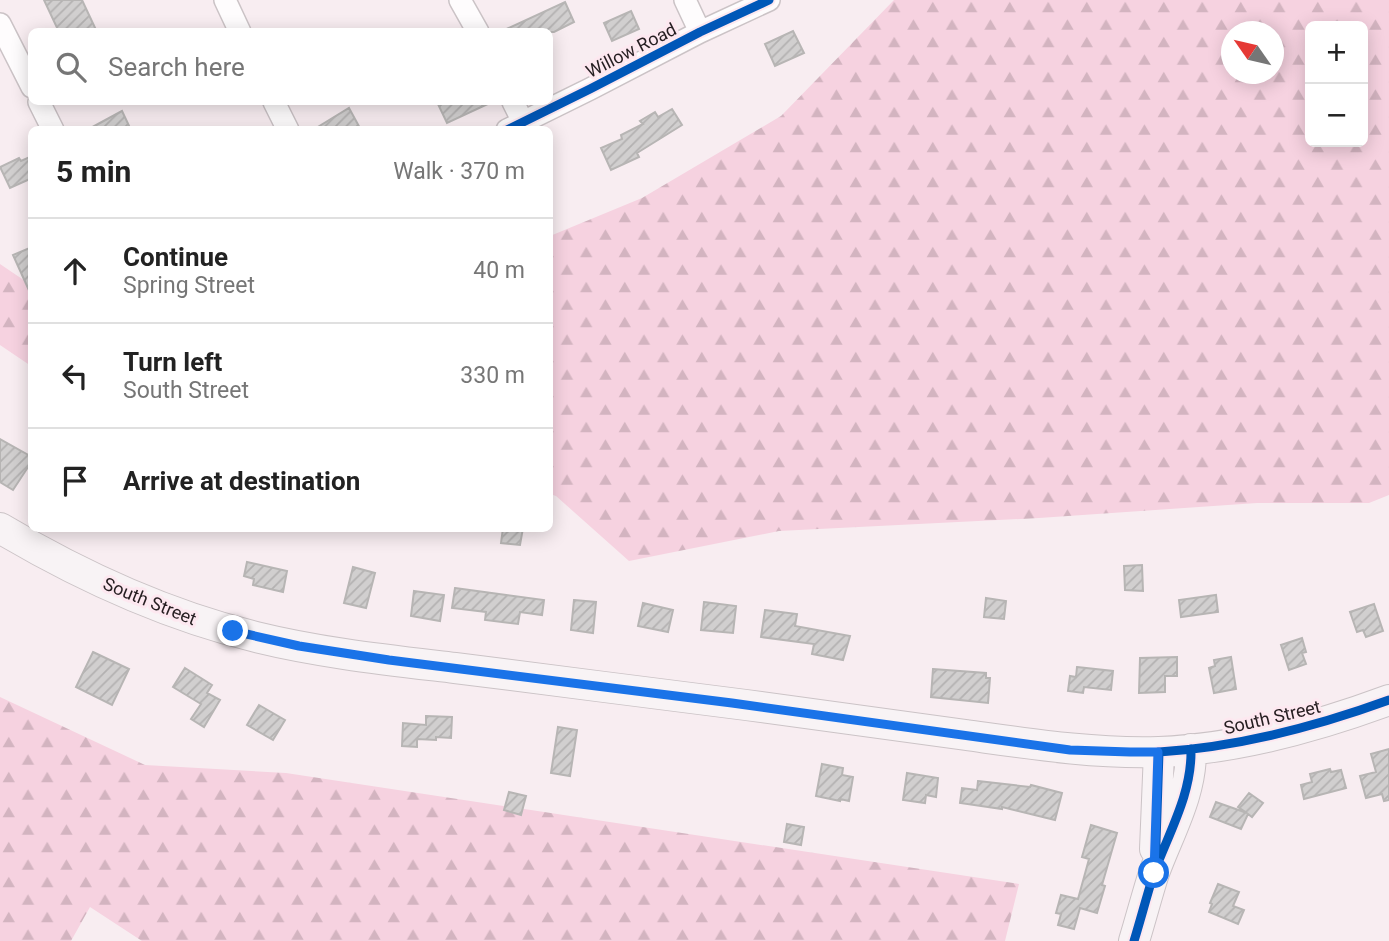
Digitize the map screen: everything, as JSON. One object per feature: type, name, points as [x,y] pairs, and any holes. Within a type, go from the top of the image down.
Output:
[{"type":"main road","name":"South Street","points":[[0,528],[49,556],[144,600],[222,628],[299,646],[1070,750],[1158,752],[1229,744],[1288,732],[1389,700]]},
{"type":"main road","points":[[1134,941],[1154,873],[1186,792],[1191,772],[1191,749]]},
{"type":"main road","points":[[1154,873],[1158,752]]},
{"type":"street","points":[[225,0],[238,28]]},
{"type":"street","points":[[460,0],[476,28]]},
{"type":"street","points":[[685,0],[700,32]]},
{"type":"street","name":"Willow Road","points":[[515,126],[769,0]]},
{"type":"street","points":[[0,24],[28,79]]},
{"type":"street","points":[[40,105],[51,126]]},
{"type":"street","points":[[276,105],[286,126]]},
{"type":"street","points":[[513,105],[515,126]]},
{"type":"green space","points":[[894,0],[1389,0],[1389,495],[1369,503],[1257,503],[1039,518],[779,531],[629,561],[553,495],[553,235],[642,198],[781,116]]},
{"type":"green space","points":[[0,264],[28,283],[28,364],[0,345]]},
{"type":"green space","points":[[0,697],[145,765],[286,773],[1019,884],[1005,941],[142,941],[90,907],[71,941],[0,941]]},
{"type":"building","points":[[44,0],[82,0],[95,28],[57,28]]},
{"type":"building","points":[[565,2],[574,22],[554,32],[553,28],[509,28]]},
{"type":"building","points":[[631,11],[639,29],[612,41],[604,23]]},
{"type":"building","points":[[793,31],[804,53],[775,66],[765,44]]},
{"type":"building","points":[[438,105],[486,105],[447,123]]},
{"type":"building","points":[[349,108],[359,126],[320,126]]},
{"type":"building","points":[[672,109],[682,125],[637,153],[639,157],[611,170],[601,148],[622,139],[621,135],[643,124],[640,121],[655,112],[658,117]]},
{"type":"building","points":[[122,111],[129,126],[94,126]]},
{"type":"building","points":[[19,158],[21,161],[28,158],[28,180],[10,188],[0,167]]},
{"type":"building","points":[[28,249],[28,288],[13,255]]},
{"type":"building","points":[[0,439],[28,455],[28,467],[13,490],[0,482]]},
{"type":"building","points":[[502,532],[522,532],[520,545],[501,543]]},
{"type":"building","points":[[247,562],[287,571],[283,592],[253,585],[254,579],[244,576]]},
{"type":"building","points":[[1142,565],[1143,591],[1125,590],[1124,566]]},
{"type":"building","points":[[353,567],[375,573],[366,608],[344,603]]},
{"type":"building","points":[[455,588],[544,600],[542,615],[520,612],[518,624],[485,620],[486,612],[452,608]]},
{"type":"building","points":[[414,591],[444,595],[440,621],[411,616]]},
{"type":"building","points":[[1216,595],[1218,612],[1181,617],[1179,600]]},
{"type":"building","points":[[986,598],[1006,601],[1004,619],[984,617]]},
{"type":"building","points":[[574,600],[596,602],[593,633],[571,630]]},
{"type":"building","points":[[704,602],[736,606],[733,633],[701,630]]},
{"type":"building","points":[[643,603],[673,610],[668,632],[638,626]]},
{"type":"building","points":[[1374,604],[1383,631],[1366,637],[1363,630],[1357,632],[1350,612]]},
{"type":"building","points":[[765,610],[797,614],[795,626],[850,636],[843,660],[812,654],[814,644],[761,637]]},
{"type":"building","points":[[1302,638],[1306,652],[1302,653],[1306,664],[1289,670],[1281,645]]},
{"type":"building","points":[[93,652],[129,669],[112,705],[76,687]]},
{"type":"building","points":[[1177,657],[1177,676],[1165,676],[1165,692],[1139,693],[1140,658]]},
{"type":"building","points":[[1231,657],[1236,689],[1214,693],[1209,668],[1215,666],[1214,660]]},
{"type":"building","points":[[1077,667],[1113,671],[1111,690],[1084,687],[1083,693],[1068,691],[1070,676],[1076,677]]},
{"type":"building","points":[[185,668],[212,685],[207,693],[220,700],[204,727],[191,719],[201,704],[173,687]]},
{"type":"building","points":[[933,669],[986,673],[986,678],[990,678],[988,703],[931,697]]},
{"type":"building","points":[[259,705],[285,720],[273,740],[247,725]]},
{"type":"building","points":[[426,716],[452,717],[451,738],[417,739],[417,747],[402,746],[403,723],[426,725]]},
{"type":"building","points":[[558,727],[577,730],[570,776],[551,773]]},
{"type":"building","points":[[1389,749],[1389,800],[1384,801],[1382,794],[1366,798],[1360,776],[1376,772],[1371,754]]},
{"type":"building","points":[[822,764],[843,768],[842,775],[853,777],[849,801],[816,796]]},
{"type":"building","points":[[1330,769],[1331,772],[1341,770],[1346,788],[1304,799],[1301,785],[1312,782],[1310,774]]},
{"type":"building","points":[[907,773],[938,778],[936,797],[926,795],[925,803],[903,800]]},
{"type":"building","points":[[978,781],[1031,785],[1062,793],[1055,820],[1002,807],[960,803],[962,788],[977,790]]},
{"type":"building","points":[[509,792],[526,796],[521,815],[504,810]]},
{"type":"building","points":[[1249,793],[1263,803],[1252,817],[1248,814],[1241,829],[1210,817],[1216,802],[1247,813],[1238,807]]},
{"type":"building","points":[[787,824],[804,827],[801,845],[784,842]]},
{"type":"building","points":[[1091,825],[1117,833],[1097,913],[1080,908],[1074,929],[1058,925],[1061,914],[1056,913],[1061,895],[1078,899],[1089,859],[1082,857]]},
{"type":"building","points":[[1218,884],[1239,892],[1233,906],[1244,910],[1238,924],[1209,912]]},
{"type":"cycle path","points":[[515,126],[769,0]]},
{"type":"cycle path","points":[[1155,873],[1159,752],[1218,746],[1276,734],[1389,700]]},
{"type":"cycle path","points":[[1134,941],[1154,873],[1184,797],[1191,749]]},
{"type":"route","points":[[233,631],[299,646],[389,660],[732,703],[1070,750],[1158,752],[1154,873]]}]
